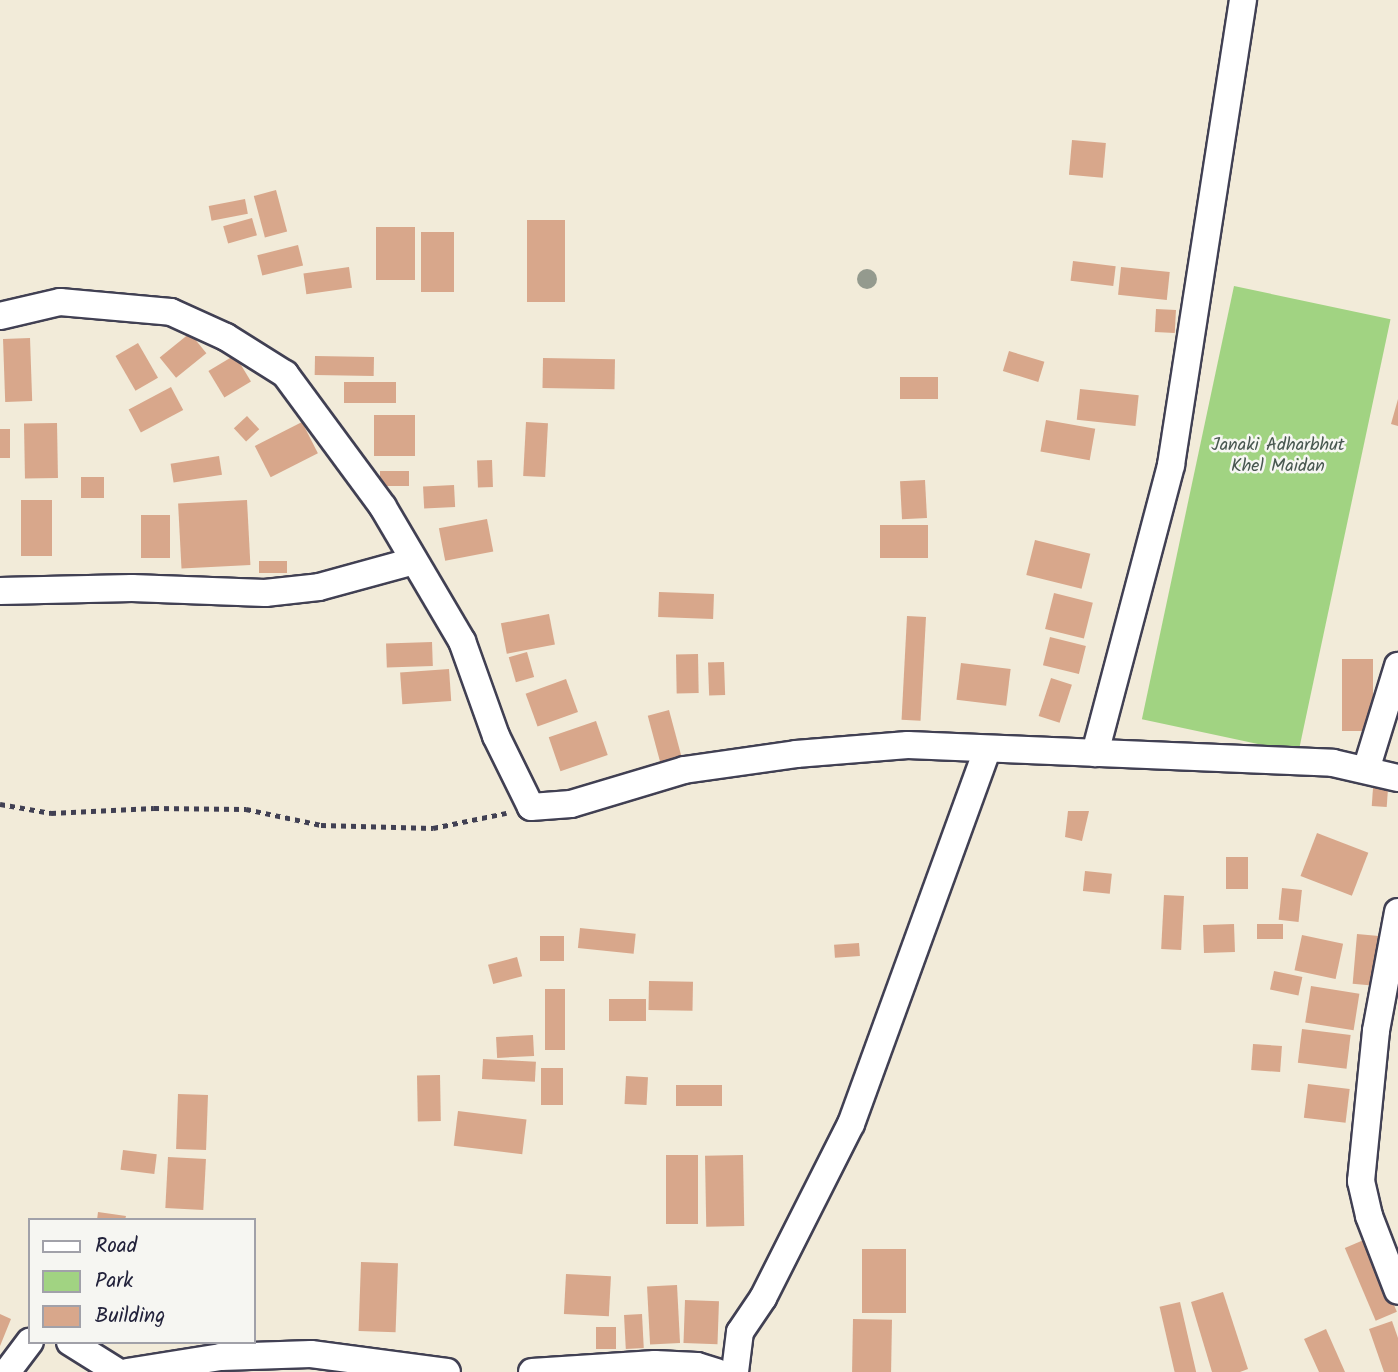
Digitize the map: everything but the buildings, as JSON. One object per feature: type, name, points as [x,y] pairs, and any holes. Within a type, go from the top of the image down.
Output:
[{"type":"street","points":[[1095,753],[1171,465],[1243,0]]},
{"type":"street","points":[[0,316],[60,302],[171,312],[226,338],[285,374],[383,507],[461,641],[496,736],[531,807],[571,804],[684,770],[796,754],[908,745],[1333,763],[1398,778]]},
{"type":"street","points":[[0,591],[132,588],[265,593],[319,587],[414,561]]},
{"type":"street","points":[[1366,770],[1398,666]]},
{"type":"street","points":[[736,1372],[740,1332],[762,1298],[850,1124],[987,750]]},
{"type":"street","points":[[1398,912],[1376,1031],[1361,1181],[1369,1216],[1398,1291]]},
{"type":"street","points":[[7,1372],[28,1344]]},
{"type":"street","points":[[73,1344],[118,1372]]},
{"type":"street","points":[[128,1372],[221,1357],[310,1354],[447,1372]]},
{"type":"street","points":[[532,1372],[655,1364],[697,1366],[717,1372]]},
{"type":"path","points":[[0,803],[51,813],[154,808],[246,809],[321,825],[433,828],[531,807]]},
{"type":"green space","name":"Janaki Adharbhut Khel Maidan","points":[[1234,286],[1391,319],[1298,753],[1142,719]]}]
